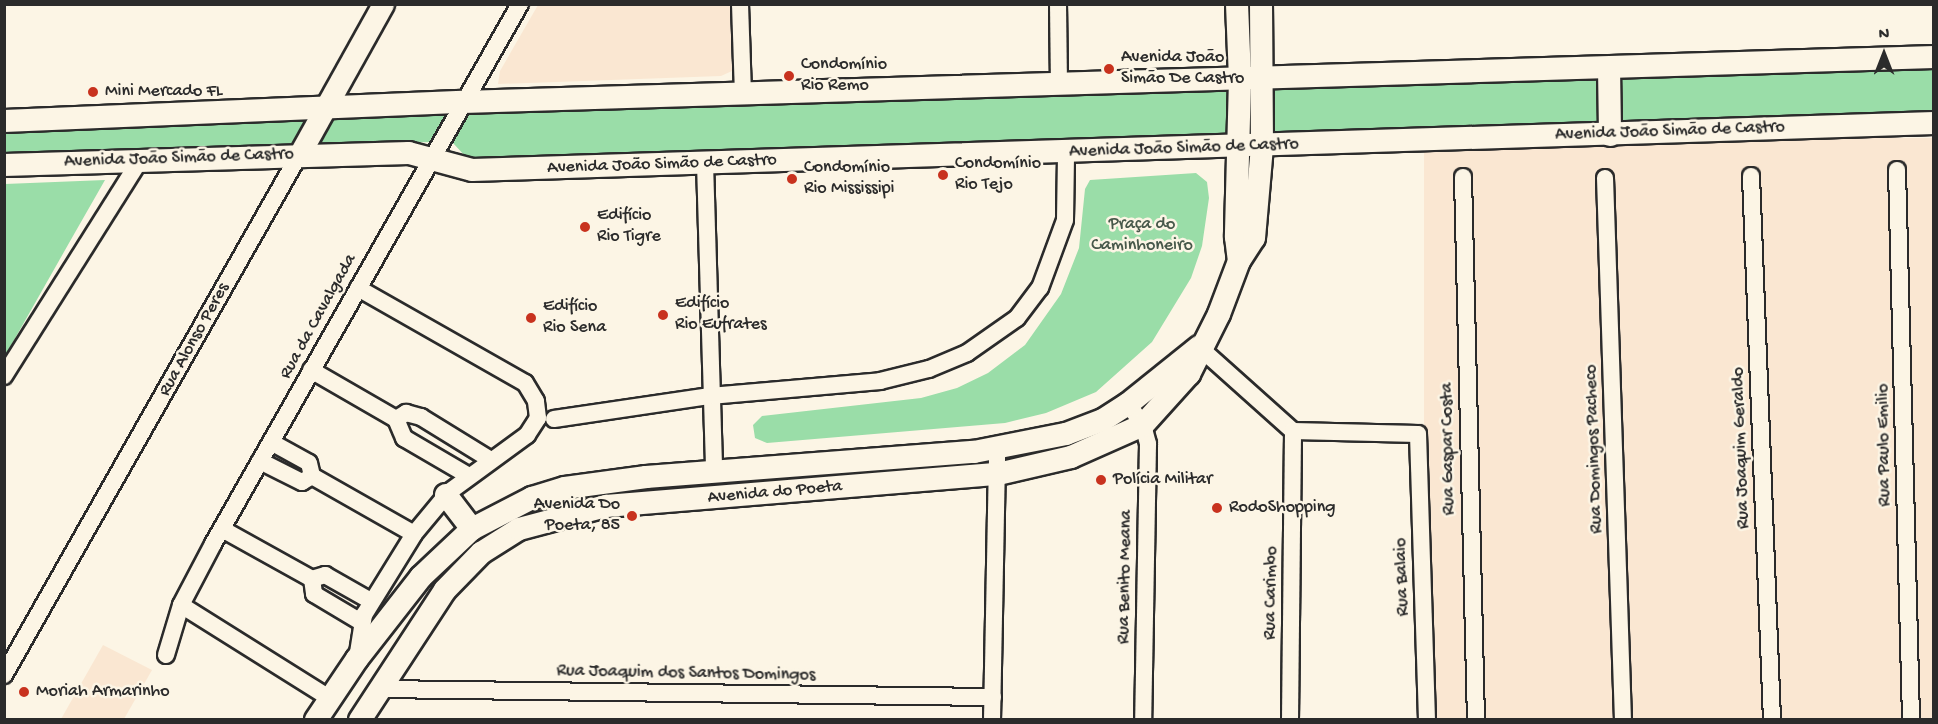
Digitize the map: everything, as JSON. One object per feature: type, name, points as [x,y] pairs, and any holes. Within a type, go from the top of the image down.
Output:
[{"type":"main road","name":"Avenida do Poeta","points":[[360,720],[427,613],[469,564],[497,541],[543,521],[606,506],[998,474],[1071,457],[1143,425],[1189,374],[1199,347],[1219,314],[1239,261],[1254,238],[1262,146],[1237,4]]},
{"type":"main road","name":"Avenida do Poeta","points":[[1239,261],[1236,237],[1239,147],[1261,4]]},
{"type":"main road","points":[[4,121],[326,110],[463,102],[1934,57]]},
{"type":"main road","points":[[1609,68],[1610,135]]},
{"type":"main road","name":"Avenida João Simão de Castro","points":[[4,165],[410,153],[472,170],[1066,153],[1934,123]]},
{"type":"main road","name":"Avenida do Poeta","points":[[316,720],[357,659],[421,577],[472,529],[500,512],[565,488],[714,472],[997,448],[1066,435],[1103,420],[1128,404],[1199,347]]},
{"type":"main road","points":[[446,495],[472,529]]},
{"type":"street","name":"Rua da Cavalgada","points":[[166,655],[182,604],[222,529],[520,4]]},
{"type":"street","points":[[740,4],[743,95]]},
{"type":"street","points":[[1058,4],[1059,85]]},
{"type":"street","name":"Rua Alonso Peres","points":[[4,675],[326,110],[382,5]]},
{"type":"street","points":[[554,419],[710,396],[880,381],[929,369],[992,339],[1017,318],[1040,288],[1056,253],[1065,220],[1066,153]]},
{"type":"street","points":[[4,375],[140,160]]},
{"type":"street","points":[[705,163],[714,472]]},
{"type":"street","name":"Rua Paulo Emilio","points":[[1897,170],[1911,720]]},
{"type":"street","name":"Rua Joaquim Geraldo","points":[[1751,176],[1772,720]]},
{"type":"street","name":"Rua Gaspar Costa","points":[[1462,177],[1476,720]]},
{"type":"street","name":"Rua Domingos Pacheco","points":[[1605,178],[1623,720]]},
{"type":"street","name":"Avenida do Poeta","points":[[357,659],[361,622],[371,601],[414,534],[446,495],[534,429],[538,409],[525,383],[358,288]]},
{"type":"street","points":[[1199,347],[1293,431]]},
{"type":"street","points":[[311,370],[396,419],[404,438],[469,476]]},
{"type":"street","name":"Rua Benito Meana","points":[[1128,404],[1143,425],[1148,444],[1143,720]]},
{"type":"street","points":[[396,419],[406,413],[421,417],[491,460]]},
{"type":"street","name":"Rua Balaio","points":[[1293,431],[1418,434],[1427,720]]},
{"type":"street","name":"Rua Carimbo","points":[[1290,720],[1293,431]]},
{"type":"street","points":[[271,442],[309,463],[312,476],[414,534]]},
{"type":"street","points":[[992,720],[997,448]]},
{"type":"street","points":[[260,461],[302,482],[312,476]]},
{"type":"street","points":[[222,529],[312,579],[325,575],[371,601]]},
{"type":"street","points":[[312,579],[314,594],[361,622]]},
{"type":"street","points":[[182,604],[329,698]]},
{"type":"street","name":"Rua Joaquim dos Santos Domingos","points":[[379,689],[993,697]]},
{"type":"shaded area","points":[[538,5],[730,5],[732,71],[721,76],[498,84],[500,71]]},
{"type":"shaded area","points":[[1424,138],[1933,138],[1933,719],[1424,719]]},
{"type":"shaded area","points":[[103,645],[152,670],[124,719],[61,719]]},
{"type":"green space","points":[[1934,67],[1933,112],[483,160],[466,157],[452,142],[309,143],[5,157],[4,129]]},
{"type":"green space","name":"Praça do Caminhoneiro","points":[[1196,173],[1207,182],[1209,198],[1202,246],[1191,278],[1152,342],[1096,392],[1046,413],[1005,423],[767,443],[755,438],[753,425],[762,416],[921,398],[957,388],[988,373],[1025,345],[1061,294],[1079,248],[1085,189],[1090,180]]},
{"type":"green space","points":[[105,180],[73,236],[5,356],[5,184]]},
{"type":"place","name":"Avenida João Simão De Castro","points":[[1109,69]]},
{"type":"place","name":"Condomínio Rio Remo","points":[[789,76]]},
{"type":"place","name":"Mini Mercado FL","points":[[93,92]]},
{"type":"place","name":"Condomínio Rio Tejo","points":[[943,175]]},
{"type":"place","name":"Condomínio Rio Mississipi","points":[[792,179]]},
{"type":"place","name":"Edifício Rio Tigre","points":[[585,227]]},
{"type":"place","name":"Edifício Rio Eufrates","points":[[663,315]]},
{"type":"place","name":"Edifício Rio Sena","points":[[531,318]]},
{"type":"place","name":"Polícia Militar","points":[[1101,480]]},
{"type":"place","name":"RodoShopping","points":[[1217,508]]},
{"type":"place","name":"Avenida Do Poeta, 85","points":[[632,516]]},
{"type":"place","name":"Moriah Armarinho","points":[[24,692]]}]
